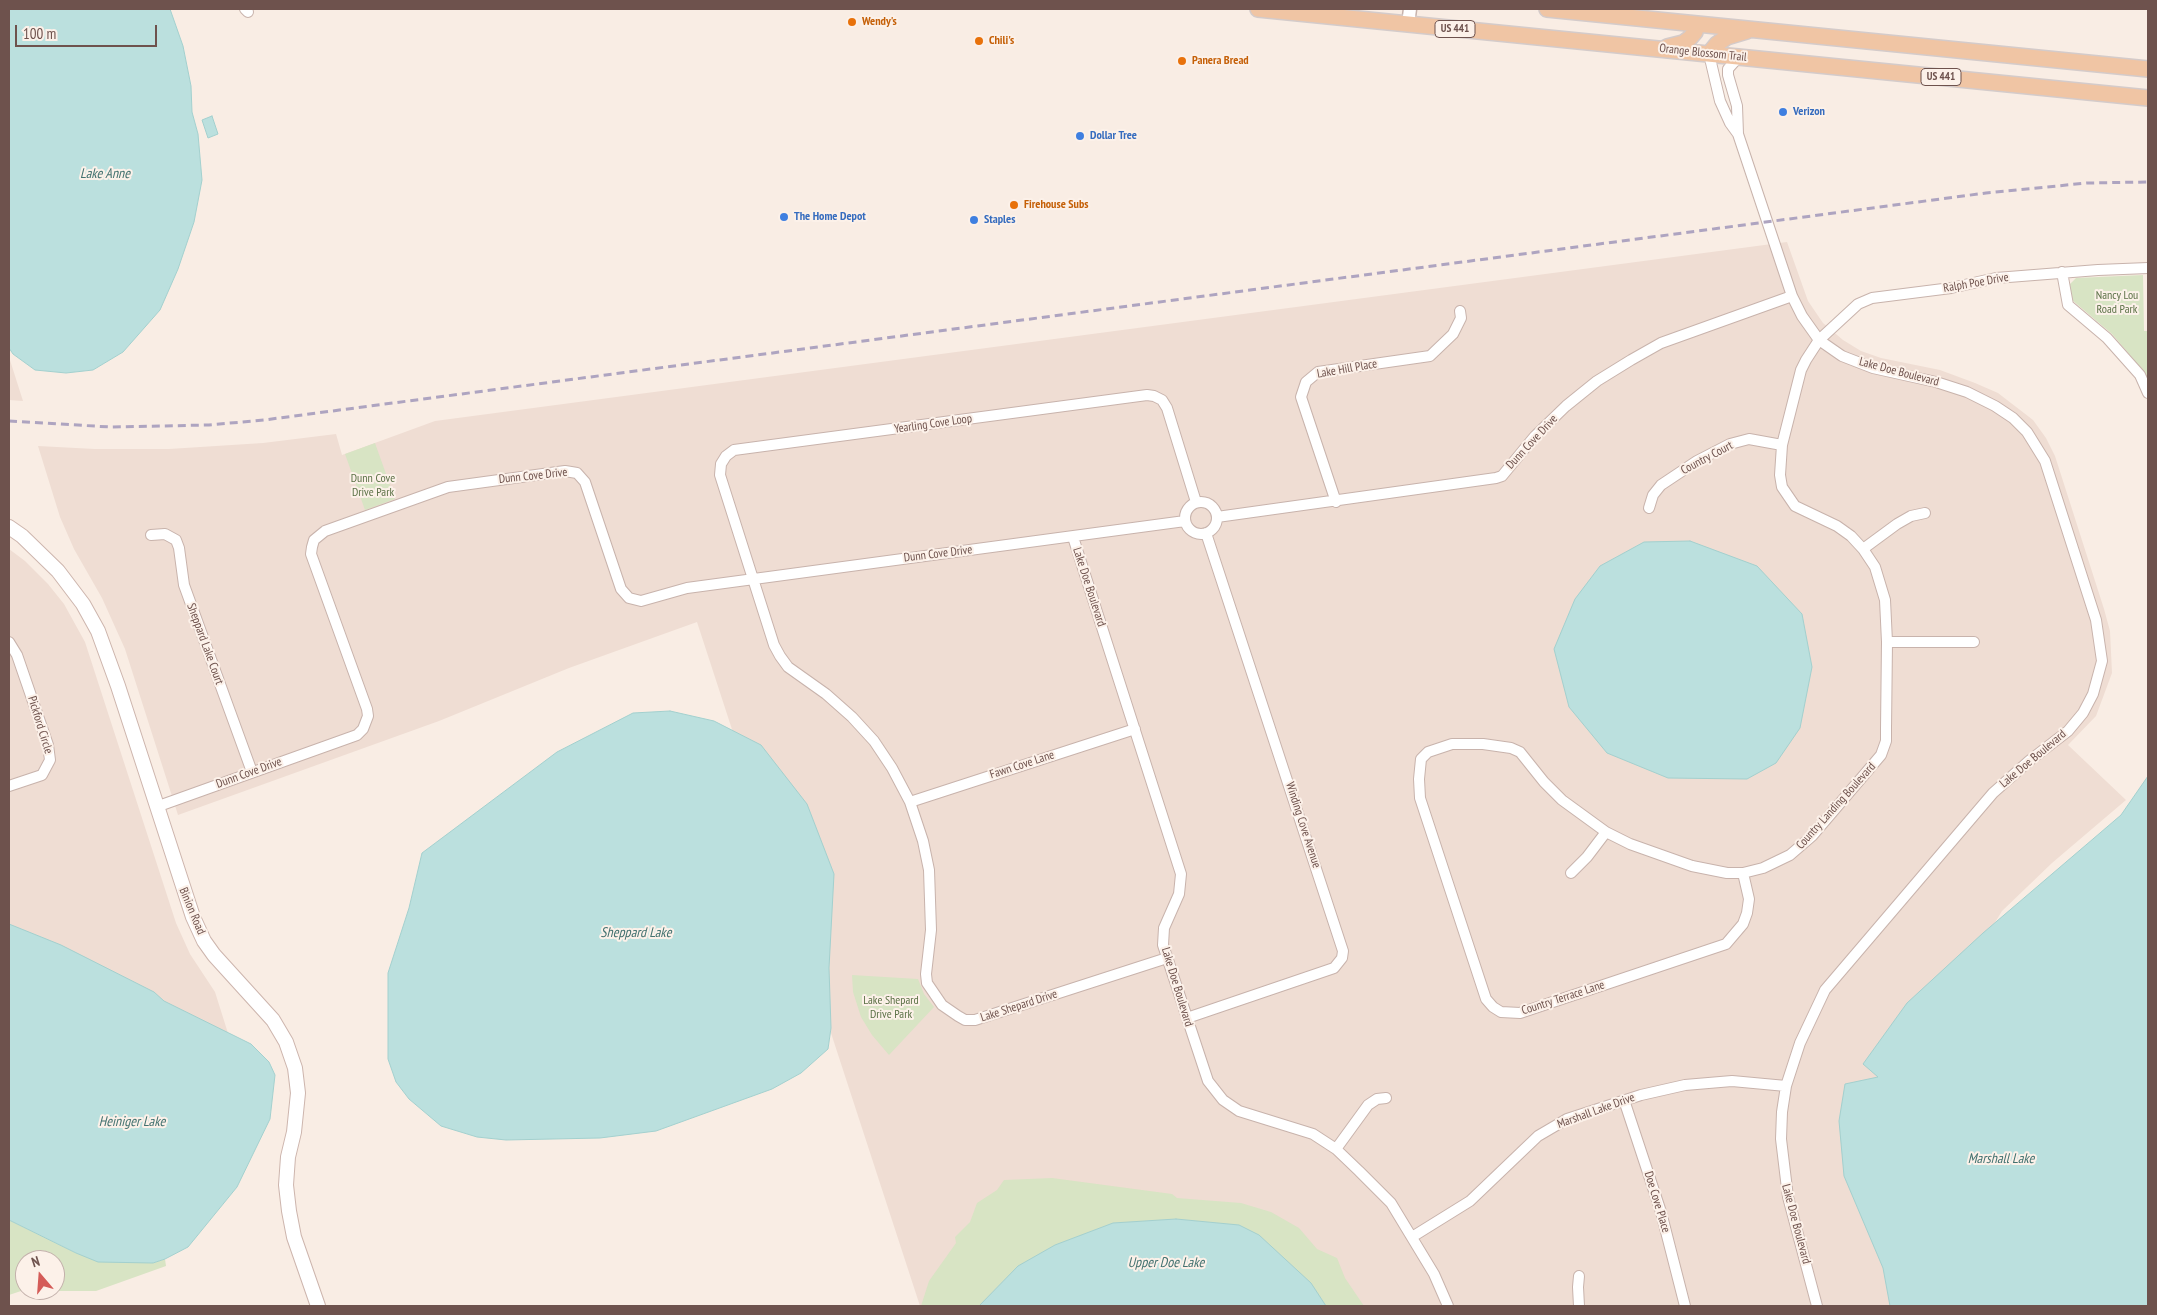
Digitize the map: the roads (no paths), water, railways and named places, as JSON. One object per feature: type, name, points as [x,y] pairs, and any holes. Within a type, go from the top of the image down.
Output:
[{"type":"main road","name":"Orange Blossom Trail","points":[[1258,9],[1409,16],[1661,49],[2148,98]]},
{"type":"main road","name":"US 441","points":[[1547,9],[2148,68]]},
{"type":"main road","points":[[1661,49],[1683,43],[1695,32],[1697,24]]},
{"type":"main road","points":[[1709,54],[1717,44],[1728,37],[1753,30]]},
{"type":"main road","name":"Binion Road","points":[[9,527],[45,557],[68,582],[98,632],[118,686],[183,892],[204,941],[222,965],[273,1020],[286,1042],[295,1068],[298,1093],[294,1132],[288,1157],[286,1186],[288,1211],[294,1237],[318,1306]]},
{"type":"street","name":"Lake Doe Boulevard","points":[[1709,54],[1720,101],[1730,123],[1738,134]]},
{"type":"street","name":"Lake Doe Boulevard","points":[[1745,58],[1736,60],[1728,68],[1728,75],[1737,106],[1738,134],[1792,296],[1802,316],[1819,340],[1842,356],[1873,368],[1936,382],[1967,392],[1995,406],[2013,418],[2027,432],[2045,461],[2096,620],[2102,661],[2093,694],[2083,712],[2068,731],[2029,761],[1993,793],[1825,990],[1800,1043],[1786,1086],[1782,1112],[1783,1168],[1788,1197],[1817,1306]]},
{"type":"street","name":"Ralph Poe Drive","points":[[1819,340],[1862,301],[1951,288],[1996,278],[2062,272],[2148,268]]},
{"type":"street","points":[[2062,272],[2068,305],[2107,338],[2140,375],[2148,393]]},
{"type":"street","name":"Dunn Cove Drive","points":[[1218,517],[1336,502],[1502,476],[1536,436],[1566,406],[1597,381],[1661,343],[1792,296]]},
{"type":"street","name":"Lake Hill Place","points":[[1336,502],[1302,397],[1306,382],[1318,372],[1430,356],[1453,334],[1461,318],[1460,311]]},
{"type":"street","name":"Country Landing Boulevard","points":[[1424,756],[1432,750],[1459,743],[1511,748],[1520,752],[1544,782],[1562,800],[1606,832],[1672,860],[1710,870],[1743,873],[1772,864],[1800,848],[1881,755],[1886,741],[1887,642],[1884,600],[1875,567],[1863,549],[1851,536],[1837,526],[1804,512],[1795,506],[1782,487],[1780,475],[1782,445],[1801,370],[1819,340]]},
{"type":"street","name":"Yearling Cove Loop","points":[[753,579],[720,475],[721,464],[726,456],[734,450],[1147,395],[1162,400],[1167,408],[1196,502]]},
{"type":"street","name":"Country Court","points":[[1649,508],[1653,495],[1661,485],[1697,461],[1730,444],[1749,439],[1782,445]]},
{"type":"street","name":"Dunn Cove Drive","points":[[156,807],[357,735],[363,729],[368,716],[367,709],[311,554],[314,540],[325,531],[448,487],[571,471],[577,473],[585,482],[621,589],[629,598],[640,601],[687,588],[1185,521]]},
{"type":"street","points":[[1201,501],[1210,504],[1218,517],[1214,527],[1206,533],[1195,533],[1186,526],[1185,521],[1188,507],[1201,501]]},
{"type":"street","points":[[1863,549],[1897,524],[1911,516],[1925,513]]},
{"type":"street","name":"Winding Cove Avenue","points":[[1186,1018],[1334,968],[1342,958],[1343,951],[1206,533]]},
{"type":"street","name":"Sheppard Lake Court","points":[[151,535],[165,534],[176,540],[179,548],[184,586],[252,772]]},
{"type":"street","name":"Lake Doe Boulevard","points":[[1073,537],[1181,874],[1179,894],[1166,921],[1162,936],[1167,958],[1205,1074],[1212,1086],[1228,1103],[1245,1114],[1313,1134],[1336,1149],[1387,1198],[1434,1274],[1448,1306]]},
{"type":"street","name":"Lake Shepard Drive","points":[[753,579],[774,645],[780,656],[788,667],[826,694],[863,729],[892,768],[910,802],[923,841],[929,870],[931,930],[926,974],[927,983],[932,992],[949,1011],[965,1020],[975,1020],[1167,958]]},
{"type":"street","name":"Pickford Circle","points":[[9,642],[17,655],[48,745],[50,760],[42,775],[9,786]]},
{"type":"street","points":[[1887,642],[1974,642]]},
{"type":"street","name":"Fawn Cove Lane","points":[[910,802],[1135,729]]},
{"type":"street","name":"Country Terrace Lane","points":[[1424,756],[1421,759],[1419,773],[1420,798],[1486,999],[1501,1012],[1520,1013],[1726,944],[1743,924],[1747,913],[1749,899],[1743,873]]},
{"type":"street","points":[[1571,873],[1587,857],[1606,832]]},
{"type":"street","name":"Marshall Lake Drive","points":[[1412,1237],[1470,1202],[1532,1142],[1552,1127],[1567,1119],[1659,1090],[1708,1082],[1751,1081],[1786,1086]]},
{"type":"street","points":[[1336,1149],[1368,1104],[1378,1099],[1386,1098]]},
{"type":"street","name":"Doe Cove Place","points":[[1624,1100],[1661,1212],[1685,1306]]},
{"type":"street","points":[[1579,1276],[1579,1306]]},
{"type":"water","name":"Lake Anne","points":[[9,9],[170,9],[183,46],[191,86],[192,112],[198,134],[202,180],[194,222],[178,269],[160,310],[123,352],[93,370],[66,373],[35,370],[13,354],[9,348]]},
{"type":"water","points":[[212,116],[218,134],[208,138],[202,120]]},
{"type":"water","points":[[1690,541],[1757,566],[1802,614],[1812,667],[1800,728],[1776,763],[1747,779],[1668,778],[1607,753],[1569,707],[1554,649],[1575,599],[1600,566],[1644,542]]},
{"type":"water","name":"Sheppard Lake","points":[[670,711],[714,721],[761,745],[807,804],[834,874],[829,968],[831,1028],[828,1049],[801,1073],[772,1089],[656,1131],[600,1138],[506,1140],[477,1137],[441,1126],[409,1099],[396,1082],[388,1059],[388,973],[409,908],[422,853],[557,752],[633,713]]},
{"type":"water","name":"Marshall Lake","points":[[2148,776],[2148,1306],[1890,1306],[1883,1268],[1844,1176],[1839,1121],[1845,1084],[1878,1077],[1863,1064],[1907,1003],[1983,933],[2121,815]]},
{"type":"water","name":"Heiniger Lake","points":[[9,924],[61,945],[154,992],[164,1001],[251,1044],[269,1062],[275,1075],[270,1119],[237,1187],[188,1247],[165,1259],[153,1263],[98,1262],[9,1220]]},
{"type":"water","name":"Upper Doe Lake","points":[[1176,1219],[1239,1225],[1259,1235],[1311,1283],[1326,1306],[979,1306],[1018,1266],[1055,1245],[1113,1223]]},
{"type":"railway","points":[[9,421],[110,427],[209,425],[264,420],[1986,193],[2087,183],[2148,182]]},
{"type":"place","name":"Wendy's","points":[[852,22]]},
{"type":"place","name":"Chili's","points":[[979,41]]},
{"type":"place","name":"Panera Bread","points":[[1182,61]]},
{"type":"place","name":"Verizon","points":[[1783,112]]},
{"type":"place","name":"Dollar Tree","points":[[1080,136]]},
{"type":"place","name":"Firehouse Subs","points":[[1014,205]]},
{"type":"place","name":"The Home Depot","points":[[784,217]]},
{"type":"place","name":"Staples","points":[[974,220]]},
{"type":"park label","name":"Nancy Lou Road Park","points":[[2117,303]]},
{"type":"park label","name":"Dunn Cove Drive Park","points":[[373,486]]},
{"type":"park label","name":"Lake Shepard Drive Park","points":[[891,1008]]}]
